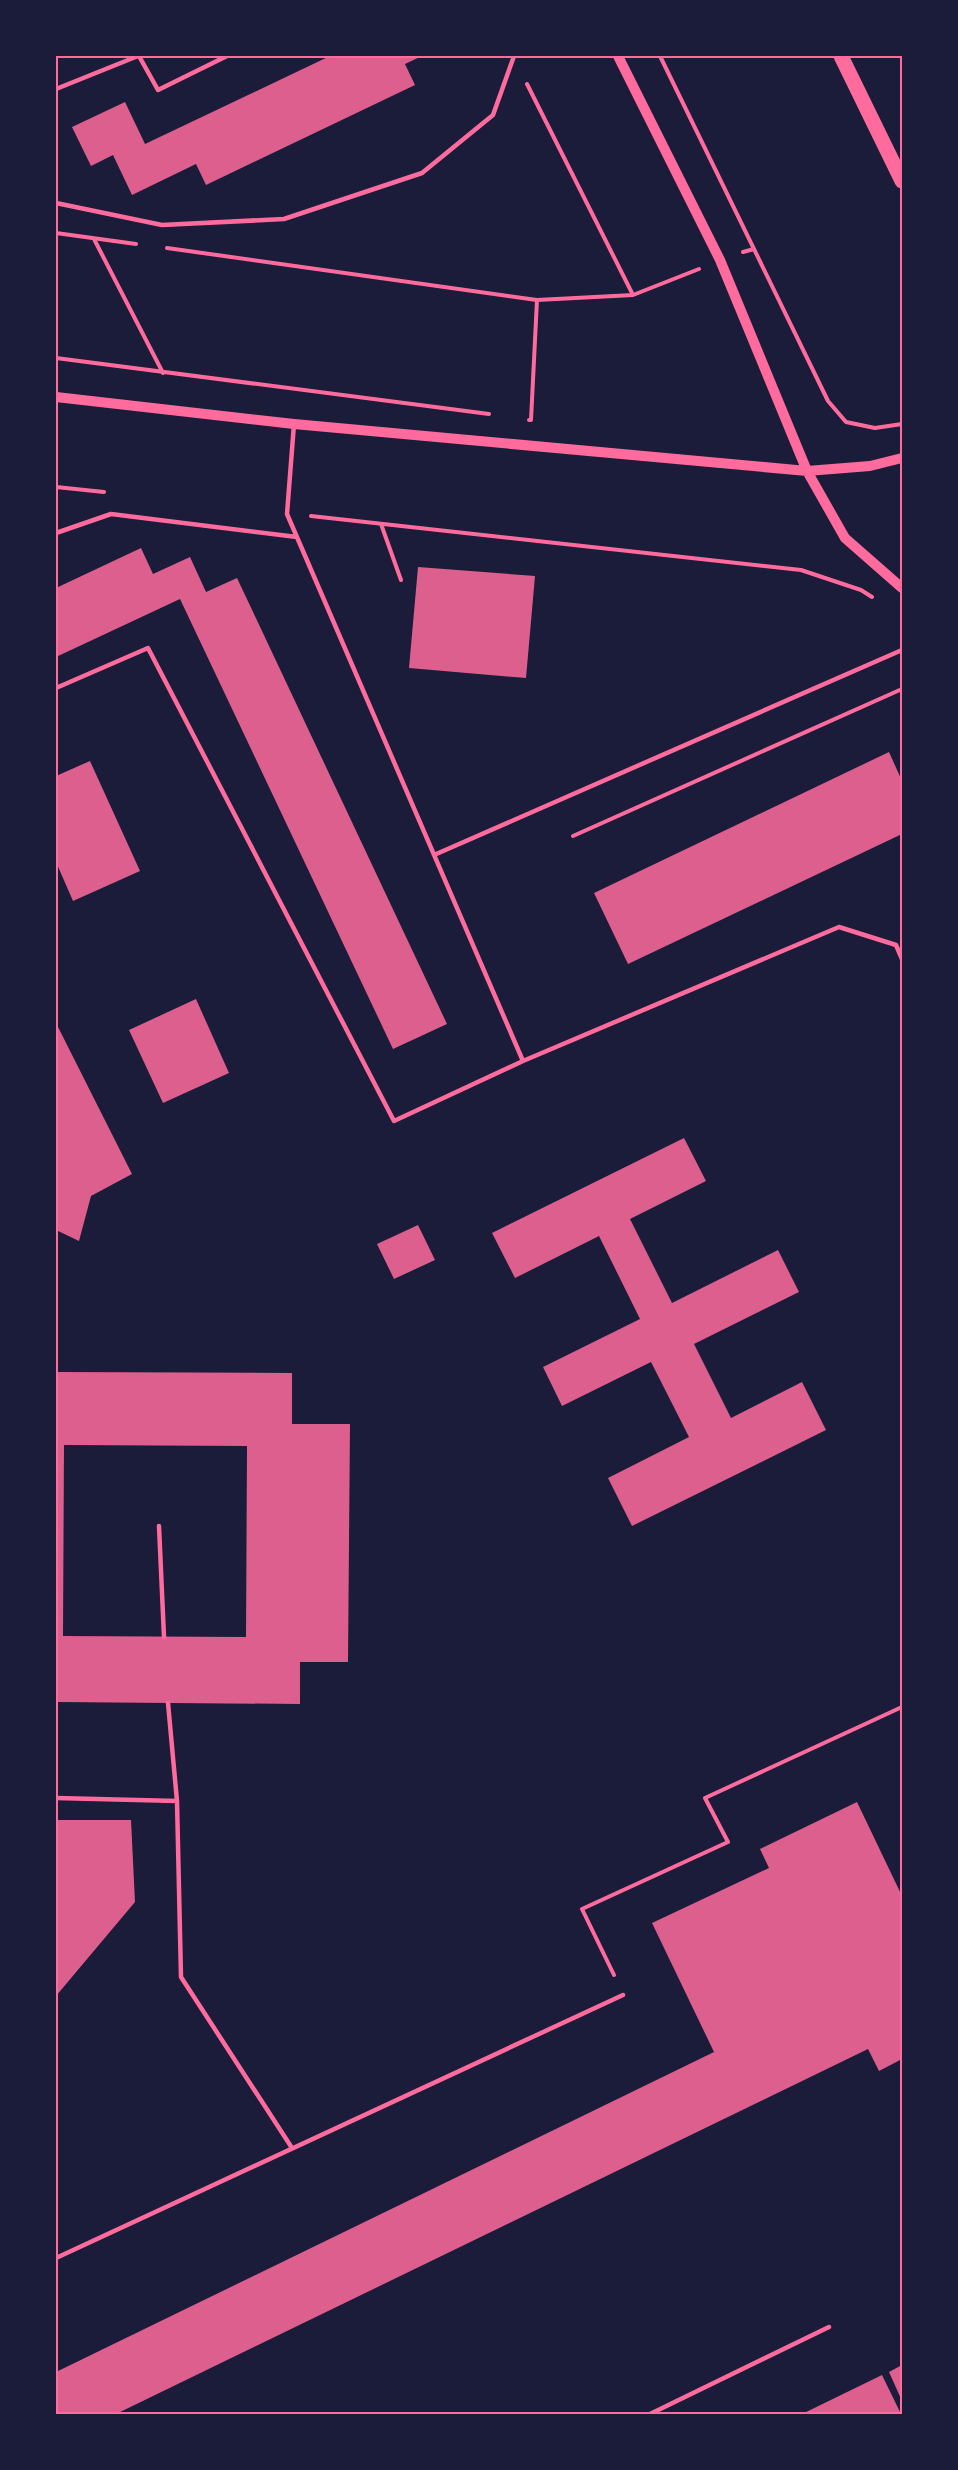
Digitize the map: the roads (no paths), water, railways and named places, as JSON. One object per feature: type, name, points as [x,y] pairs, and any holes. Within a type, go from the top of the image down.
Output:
[{"type":"main road","points":[[841,56],[903,181]]},
{"type":"street","points":[[618,56],[720,260],[807,471],[845,538],[903,588]]},
{"type":"street","points":[[56,397],[294,424],[807,471],[870,466],[903,458]]},
{"type":"lane","points":[[56,89],[139,56],[158,90],[227,56]]},
{"type":"lane","points":[[56,203],[162,225],[284,219],[422,173],[493,115],[514,57]]},
{"type":"lane","points":[[294,424],[287,514],[523,1061]]},
{"type":"lane","points":[[56,533],[111,514],[297,537]]},
{"type":"lane","points":[[56,688],[148,648],[394,1121],[523,1061],[839,927],[896,945],[903,959]]},
{"type":"lane","points":[[434,855],[903,650]]},
{"type":"lane","points":[[159,1526],[164,1637]]},
{"type":"lane","points":[[168,1703],[177,1801],[181,1977],[292,2148]]},
{"type":"lane","points":[[56,1798],[177,1801]]},
{"type":"lane","points":[[56,2258],[623,1995]]},
{"type":"lane","points":[[650,2415],[829,2327]]}]
